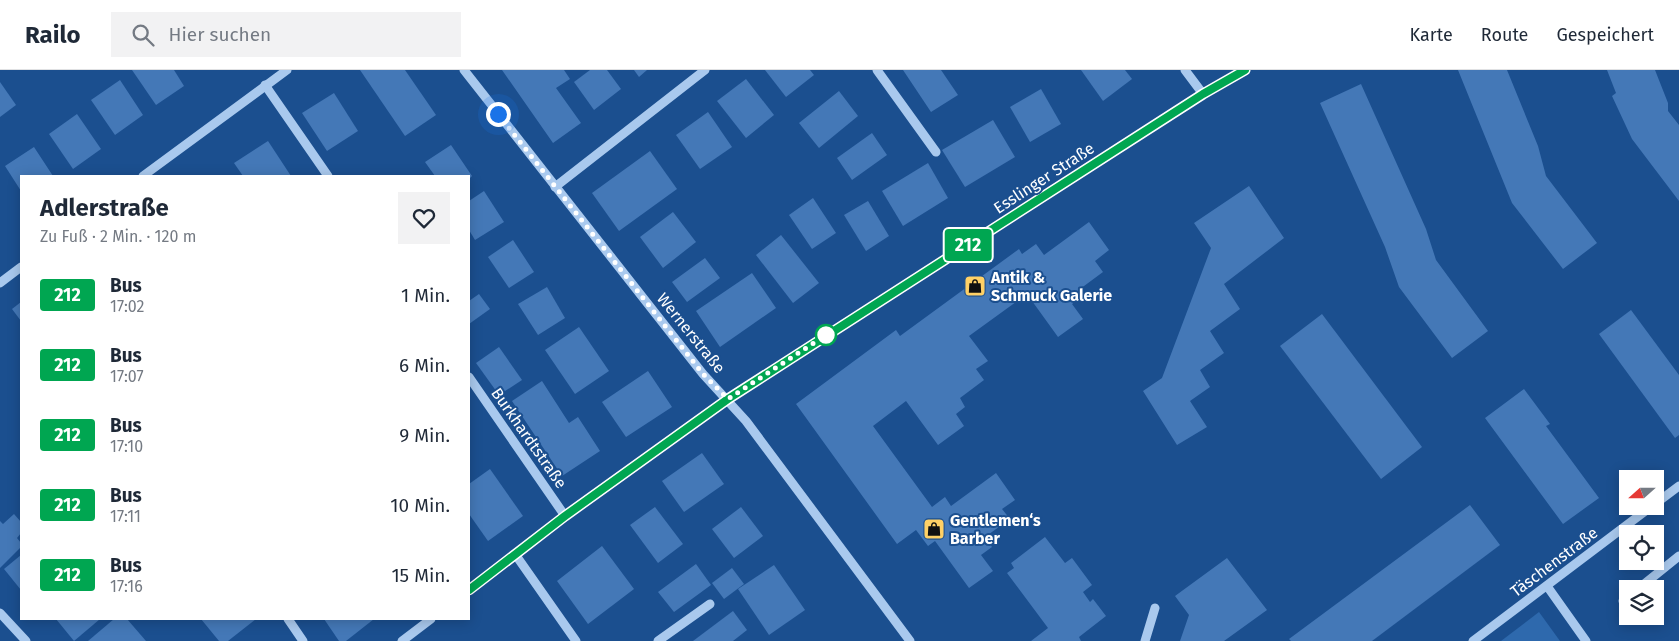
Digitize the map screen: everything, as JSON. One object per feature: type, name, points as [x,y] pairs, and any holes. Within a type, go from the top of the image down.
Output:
[{"type":"street","points":[[145,175],[286,70]]},
{"type":"street","name":"Wernerstraße","points":[[464,70],[703,374],[728,399],[910,641]]},
{"type":"street","points":[[555,187],[705,70]]},
{"type":"street","points":[[877,70],[936,152]]},
{"type":"street","points":[[1185,70],[1203,94]]},
{"type":"street","name":"Esslinger Straße","points":[[470,589],[565,516],[728,399],[1203,94],[1245,70]]},
{"type":"street","points":[[265,85],[327,175]]},
{"type":"street","points":[[0,283],[20,268]]},
{"type":"street","name":"Burkhardtstraße","points":[[470,378],[565,516]]},
{"type":"street","points":[[1664,497],[1679,486]]},
{"type":"street","name":"Täschenstraße","points":[[1473,641],[1640,515]]},
{"type":"street","points":[[515,554],[576,641]]},
{"type":"street","points":[[1649,580],[1679,556]]},
{"type":"street","points":[[1547,586],[1586,641]]},
{"type":"street","points":[[658,641],[710,604]]},
{"type":"street","points":[[1145,641],[1155,608]]},
{"type":"street","points":[[0,613],[26,641]]},
{"type":"street","points":[[289,620],[303,641]]},
{"type":"street","points":[[402,641],[428,620]]},
{"type":"shaded area","points":[[1539,612],[1560,641],[1501,641]]},
{"type":"building","points":[[132,70],[174,70],[184,86],[156,105]]},
{"type":"building","points":[[360,70],[405,70],[436,115],[405,136]]},
{"type":"building","points":[[502,70],[564,70],[570,79],[556,88],[581,123],[553,143]]},
{"type":"building","points":[[590,70],[607,70],[621,89],[594,110],[574,82]]},
{"type":"building","points":[[634,70],[647,70],[639,77]]},
{"type":"building","points":[[765,70],[810,70],[814,75],[786,97]]},
{"type":"building","points":[[903,70],[941,70],[958,95],[931,112]]},
{"type":"building","points":[[1081,70],[1125,70],[1132,79],[1103,101]]},
{"type":"building","points":[[1458,70],[1507,70],[1538,146],[1546,176],[1597,243],[1563,269],[1512,203]]},
{"type":"building","points":[[1607,70],[1655,70],[1668,103],[1668,111],[1679,125],[1679,201],[1632,139],[1612,96],[1616,93]]},
{"type":"building","points":[[746,79],[774,115],[746,138],[717,101]]},
{"type":"building","points":[[120,80],[143,115],[115,135],[91,100]]},
{"type":"building","points":[[0,82],[16,105],[0,117]]},
{"type":"building","points":[[1361,84],[1426,229],[1436,260],[1488,331],[1452,358],[1399,287],[1385,247],[1320,103]]},
{"type":"building","points":[[1041,89],[1061,124],[1030,142],[1010,107]]},
{"type":"building","points":[[839,91],[858,116],[819,148],[799,123]]},
{"type":"building","points":[[334,93],[358,131],[327,151],[302,113]]},
{"type":"building","points":[[708,112],[732,147],[700,169],[676,135]]},
{"type":"building","points":[[77,114],[101,149],[73,169],[49,134]]},
{"type":"building","points":[[993,120],[1015,157],[965,187],[942,150]]},
{"type":"building","points":[[872,133],[887,155],[852,180],[837,158]]},
{"type":"building","points":[[268,141],[290,175],[242,175],[234,163]]},
{"type":"building","points":[[451,145],[472,176],[470,178],[470,175],[434,175],[425,162]]},
{"type":"building","points":[[34,147],[52,175],[20,175],[20,189],[5,166]]},
{"type":"building","points":[[650,151],[677,189],[619,231],[592,193]]},
{"type":"building","points":[[928,163],[948,198],[903,226],[882,191]]},
{"type":"building","points":[[1249,186],[1284,238],[1224,284],[1240,309],[1210,331],[1224,353],[1200,370],[1210,387],[1190,401],[1207,427],[1177,445],[1143,391],[1162,378],[1211,248],[1194,223]]},
{"type":"building","points":[[484,191],[504,222],[475,240],[470,232],[470,200]]},
{"type":"building","points":[[813,198],[836,233],[812,249],[789,215]]},
{"type":"building","points":[[868,201],[889,236],[866,251],[844,215]]},
{"type":"building","points":[[673,212],[696,242],[663,268],[640,237]]},
{"type":"building","points":[[1089,222],[1109,250],[1095,261],[1103,272],[1080,289],[1084,295],[1072,304],[1083,319],[1058,337],[1027,294],[969,336],[988,361],[976,369],[984,380],[960,398],[965,407],[956,414],[964,426],[938,445],[906,401],[873,426],[932,507],[945,497],[951,506],[996,473],[1015,500],[1002,509],[1010,519],[985,537],[992,547],[981,555],[993,571],[969,588],[935,541],[928,546],[916,530],[897,544],[796,404],[896,330],[900,336],[1019,249],[1022,254],[1036,244],[1044,255]]},
{"type":"building","points":[[781,235],[819,283],[793,303],[756,255]]},
{"type":"building","points":[[513,240],[534,272],[509,288],[488,257]]},
{"type":"building","points":[[705,258],[720,278],[687,302],[672,282]]},
{"type":"building","points":[[752,273],[776,308],[720,347],[696,311]]},
{"type":"building","points":[[547,287],[565,318],[538,335],[518,304]]},
{"type":"building","points":[[479,294],[490,309],[470,323],[470,300]]},
{"type":"building","points":[[20,303],[20,320],[12,309]]},
{"type":"building","points":[[1631,310],[1679,375],[1679,435],[1675,438],[1599,334]]},
{"type":"building","points":[[1322,314],[1422,447],[1381,479],[1280,346]]},
{"type":"building","points":[[579,327],[609,371],[575,394],[545,350]]},
{"type":"building","points":[[499,347],[522,380],[499,395],[476,363]]},
{"type":"building","points":[[648,371],[672,407],[626,437],[602,402]]},
{"type":"building","points":[[542,381],[569,423],[578,417],[600,451],[562,476],[512,401]]},
{"type":"building","points":[[1524,389],[1550,424],[1546,426],[1599,498],[1563,524],[1485,418]]},
{"type":"building","points":[[702,453],[724,484],[684,512],[662,481]]},
{"type":"building","points":[[490,469],[523,516],[488,541],[470,515],[470,483]]},
{"type":"building","points":[[1470,505],[1500,545],[1372,641],[1291,641],[1289,639]]},
{"type":"building","points":[[655,507],[683,544],[658,563],[630,525]]},
{"type":"building","points":[[741,507],[763,536],[734,558],[712,529]]},
{"type":"building","points":[[14,514],[20,521],[20,534],[17,538],[20,542],[20,548],[0,568],[0,521],[3,524]]},
{"type":"building","points":[[1045,537],[1065,563],[1072,558],[1092,585],[1083,592],[1090,602],[1093,599],[1106,616],[1079,637],[1081,641],[1031,641],[1048,628],[1007,573],[1014,568],[1011,563]]},
{"type":"building","points":[[602,546],[634,589],[588,624],[557,581]]},
{"type":"building","points":[[20,556],[20,589],[4,569]]},
{"type":"building","points":[[1227,558],[1267,610],[1224,641],[1180,641],[1189,615],[1175,596]]},
{"type":"building","points":[[696,564],[711,585],[674,612],[658,592]]},
{"type":"building","points":[[774,565],[805,610],[769,635],[738,589]]},
{"type":"building","points":[[732,568],[744,584],[724,599],[712,583]]},
{"type":"building","points":[[733,611],[747,630],[733,641],[693,641]]},
{"type":"building","points":[[57,620],[99,620],[74,641]]},
{"type":"building","points":[[113,620],[128,620],[146,641],[88,641]]},
{"type":"building","points":[[202,620],[255,620],[228,641],[219,641]]},
{"type":"building","points":[[325,620],[373,620],[346,641],[339,641]]},
{"type":"bus line","name":"212","points":[[470,589],[565,516],[762,376],[1203,94],[1245,70]]},
{"type":"place","name":"Antik & Schmuck Galerie","points":[[975,286]]},
{"type":"place","name":"Gentlemen‘s Barber","points":[[934,529]]},
{"type":"route","points":[[498,114],[703,374],[728,399],[826,335]]}]
